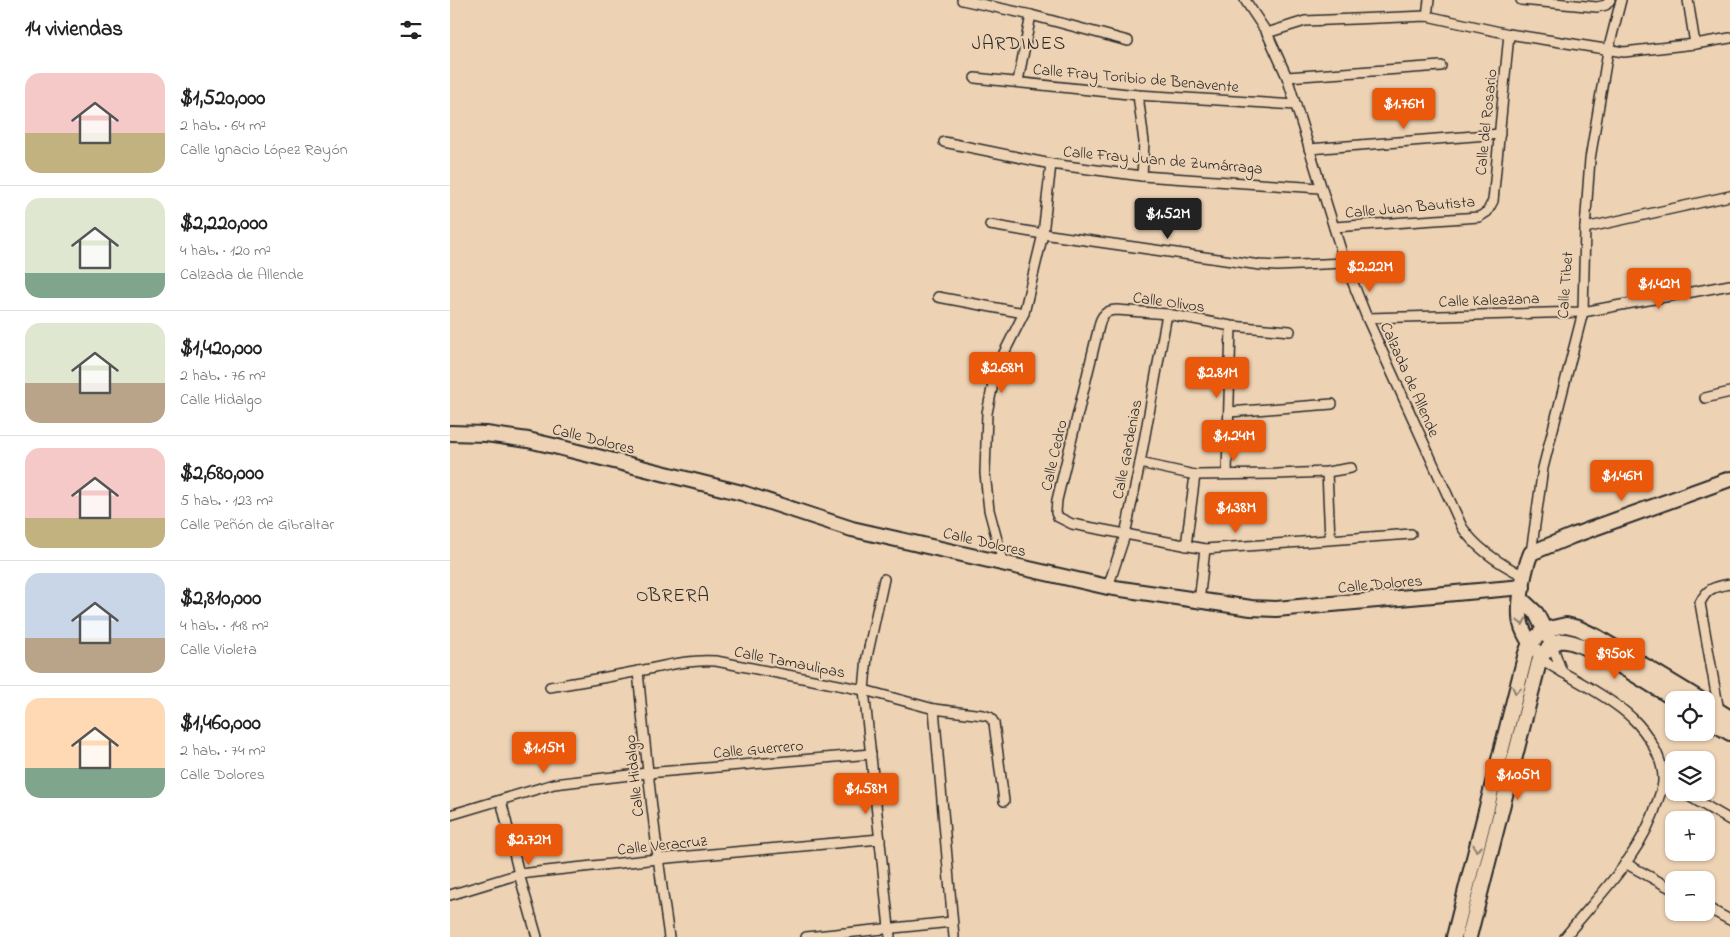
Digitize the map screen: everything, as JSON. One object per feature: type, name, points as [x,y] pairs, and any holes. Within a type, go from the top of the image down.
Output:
[{"type":"street","points":[[962,0],[1031,14],[1128,41]]},
{"type":"street","name":"Calzada de Allende","points":[[1245,0],[1267,33],[1287,77],[1344,263],[1462,527],[1470,538],[1492,556],[1523,588]]},
{"type":"street","points":[[1427,16],[1429,0]]},
{"type":"street","points":[[1521,0],[1597,7],[1606,5],[1610,0]]},
{"type":"street","name":"Calle Tibet","points":[[1540,658],[1523,629],[1520,617],[1523,588],[1543,468],[1583,312],[1585,228],[1590,158],[1608,51],[1621,0]]},
{"type":"street","points":[[1688,0],[1695,44]]},
{"type":"street","points":[[1018,81],[1031,14]]},
{"type":"street","points":[[1267,33],[1305,21],[1427,16],[1509,34],[1608,51],[1638,52],[1730,38]]},
{"type":"street","name":"Calle del Rosario","points":[[1487,212],[1492,201],[1509,34]]},
{"type":"street","points":[[1287,77],[1441,66]]},
{"type":"street","name":"Calle Fray Toribio de Benavente","points":[[975,78],[1138,95],[1296,104]]},
{"type":"street","points":[[1138,95],[1144,142],[1142,176]]},
{"type":"street","points":[[1309,149],[1500,134]]},
{"type":"street","name":"Calle Fray Juan de Zumárraga","points":[[944,142],[1051,164],[1142,176],[1320,188]]},
{"type":"street","points":[[1003,562],[989,510],[985,473],[988,412],[996,369],[1024,313],[1043,234],[1051,164]]},
{"type":"street","points":[[1585,228],[1730,196]]},
{"type":"street","name":"Calle Juan Bautista","points":[[1334,227],[1479,217],[1487,212]]},
{"type":"street","points":[[990,225],[1260,265],[1344,263]]},
{"type":"street","points":[[1583,312],[1730,284]]},
{"type":"street","points":[[938,297],[1024,313]]},
{"type":"street","name":"Calle Olivos","points":[[1104,314],[1110,310],[1167,314],[1231,326],[1290,331]]},
{"type":"street","name":"Calle Kaleazana","points":[[1367,318],[1583,312]]},
{"type":"street","name":"Calle Cedro","points":[[1104,314],[1100,322],[1057,500],[1056,513],[1058,517],[1072,524],[1124,534]]},
{"type":"street","name":"Calle Gardenias","points":[[1108,587],[1124,534],[1140,463],[1167,314]]},
{"type":"street","points":[[1227,474],[1231,326]]},
{"type":"street","points":[[1706,398],[1730,392]]},
{"type":"street","points":[[1229,412],[1332,404]]},
{"type":"street","name":"Calle Dolores","points":[[450,433],[528,440],[742,493],[852,529],[1108,587],[1199,602],[1276,609],[1523,588]]},
{"type":"street","points":[[1140,463],[1195,475],[1327,472],[1351,468]]},
{"type":"street","points":[[1327,472],[1330,539]]},
{"type":"street","points":[[1186,546],[1195,475]]},
{"type":"street","points":[[1530,553],[1730,479]]},
{"type":"street","points":[[1124,534],[1205,548],[1411,534]]},
{"type":"street","points":[[1199,602],[1205,548]]},
{"type":"street","points":[[884,579],[867,657],[864,690],[890,933]]},
{"type":"street","points":[[1724,714],[1700,603],[1704,595],[1713,587],[1730,584]]},
{"type":"street","points":[[1523,588],[1552,645],[1562,672]]},
{"type":"street","points":[[1454,937],[1530,643],[1544,630],[1566,626],[1583,630],[1598,636],[1666,691]]},
{"type":"street","points":[[1469,937],[1540,658],[1552,645],[1558,641],[1565,641],[1583,646],[1682,691]]},
{"type":"street","points":[[1540,658],[1548,665],[1620,708],[1640,727],[1651,744],[1662,768],[1663,785],[1649,826],[1626,863],[1566,937]]},
{"type":"street","name":"Calle Tamaulipas","points":[[550,687],[638,672],[684,661],[716,661],[864,690],[934,709],[983,715],[992,719],[995,729],[1004,801]]},
{"type":"street","name":"Calle Hidalgo","points":[[638,672],[657,859],[669,937]]},
{"type":"street","points":[[934,709],[954,937]]},
{"type":"street","points":[[1715,724],[1730,733]]},
{"type":"street","name":"Calle Guerrero","points":[[450,815],[554,784],[647,773],[871,754]]},
{"type":"street","points":[[501,800],[537,937]]},
{"type":"street","points":[[1697,801],[1730,820]]},
{"type":"street","name":"Calle Veracruz","points":[[450,895],[519,874],[657,859],[880,839]]},
{"type":"street","points":[[1626,863],[1665,885]]},
{"type":"street","points":[[1715,912],[1730,920]]},
{"type":"street","points":[[806,937],[890,933],[952,922]]},
{"type":"district","name":"JARDINES","points":[[1019,42]]},
{"type":"district","name":"OBRERA","points":[[673,594]]}]
